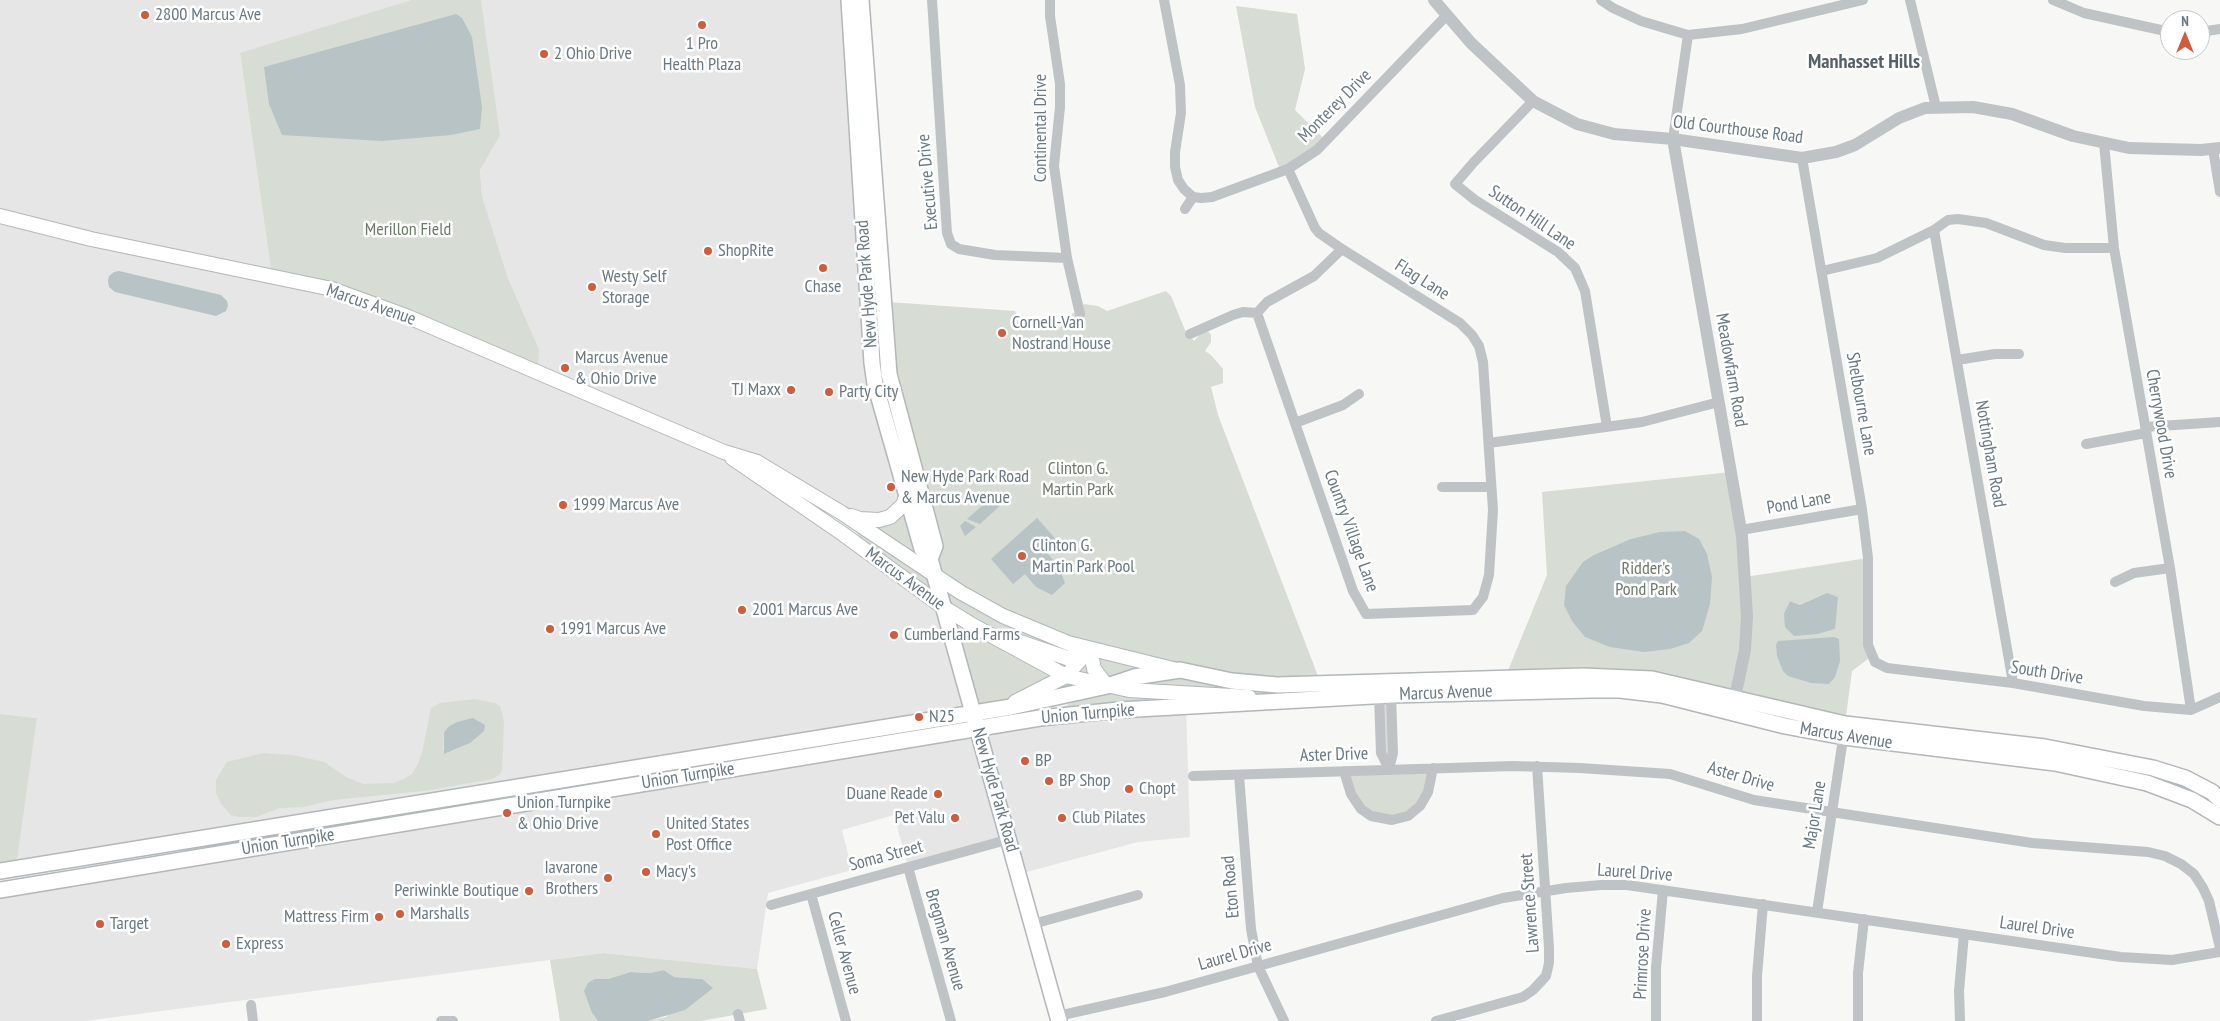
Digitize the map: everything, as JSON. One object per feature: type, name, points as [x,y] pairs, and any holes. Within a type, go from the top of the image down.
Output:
[{"type":"main road","name":"New Hyde Park Road","points":[[848,0],[872,363],[877,391],[922,550],[932,566],[1059,1019]]},
{"type":"main road","name":"New Hyde Park Road","points":[[861,0],[889,374],[935,546],[932,566]]},
{"type":"main road","name":"Marcus Avenue","points":[[0,216],[91,239],[332,289],[406,316],[724,452],[757,462],[932,566],[960,592],[1003,616],[1056,639],[1086,648],[1232,681],[1385,691]]},
{"type":"main road","name":"Marcus Avenue","points":[[724,452],[943,606],[974,626],[1066,676],[1129,690],[1242,697],[1385,691],[1614,676],[1664,681],[1734,705],[1844,730],[2055,763],[2138,781],[2172,791],[2192,800],[2220,818]]},
{"type":"main road","points":[[842,513],[860,519],[879,520],[890,517],[902,505],[907,494]]},
{"type":"main road","points":[[885,564],[911,574],[932,566]]},
{"type":"main road","points":[[974,626],[1063,658],[1073,657],[1086,648]]},
{"type":"main road","points":[[997,709],[1032,695],[1066,676],[1086,648]]},
{"type":"main road","points":[[1072,715],[1076,704],[1107,686],[1092,664],[1086,648]]},
{"type":"main road","name":"Union Turnpike","points":[[0,872],[997,709],[1107,686],[1134,677],[1180,670]]},
{"type":"main road","name":"Union Turnpike","points":[[0,890],[977,728],[1120,710],[1385,691]]},
{"type":"main road","name":"Marcus Avenue","points":[[1844,730],[2044,747],[2153,768],[2185,778],[2212,792],[2220,800]]},
{"type":"street","name":"Executive Drive","points":[[932,0],[948,233],[951,244],[958,250],[995,255],[1067,258]]},
{"type":"street","name":"Continental Drive","points":[[1050,0],[1050,16],[1060,84],[1060,107],[1054,166],[1067,258],[1080,314]]},
{"type":"street","points":[[1164,0],[1180,85],[1181,113],[1175,152],[1175,167],[1178,180],[1193,197],[1186,209]]},
{"type":"street","name":"Old Courthouse Road","points":[[1434,0],[1471,42],[1533,101],[1587,128],[1614,134],[1673,140],[1802,158],[1836,152],[1855,145],[1914,111],[1936,107],[1973,106],[1991,109],[2073,136],[2130,148],[2160,150],[2216,148]]},
{"type":"street","points":[[1601,0],[1612,8],[1641,21],[1688,35],[1742,30],[1863,0]]},
{"type":"street","points":[[1910,0],[1936,107]]},
{"type":"street","points":[[2053,0],[2084,13],[2160,30]]},
{"type":"street","name":"Monterey Drive","points":[[1193,197],[1212,196],[1288,169],[1317,150],[1448,16]]},
{"type":"street","name":"Meadowfarm Road","points":[[1688,35],[1673,140],[1741,530],[1747,617],[1745,650],[1734,705]]},
{"type":"street","name":"Sutton Hill Lane","points":[[1533,101],[1455,184],[1475,200],[1558,252],[1575,268],[1585,291],[1608,427]]},
{"type":"street","name":"Cherrywood Drive","points":[[2104,143],[2114,248],[2170,568],[2190,710]]},
{"type":"street","points":[[2216,148],[2220,192]]},
{"type":"street","name":"Shelbourne Lane","points":[[1802,158],[1862,509],[1868,558],[1868,645],[1872,656]]},
{"type":"street","name":"Flag Lane","points":[[1288,169],[1315,228],[1342,250],[1449,315],[1472,335],[1479,346],[1483,362],[1489,443]]},
{"type":"street","points":[[1822,271],[1877,258],[1934,230],[1948,220],[1969,220],[1986,223],[2044,245],[2065,248],[2114,248]]},
{"type":"street","name":"Nottingham Road","points":[[1934,230],[2012,683]]},
{"type":"street","points":[[1190,334],[1238,314],[1257,313],[1267,302],[1314,276],[1342,250]]},
{"type":"street","name":"Country Village Lane","points":[[1257,313],[1353,591],[1366,614],[1467,611],[1479,604],[1483,597],[1488,575],[1492,545],[1489,443]]},
{"type":"street","points":[[1957,360],[1995,354],[2019,354]]},
{"type":"street","points":[[1295,423],[1343,405],[1359,394]]},
{"type":"street","points":[[1489,443],[1642,422],[1719,402]]},
{"type":"street","points":[[2086,444],[2146,430],[2220,422]]},
{"type":"street","points":[[1442,487],[1491,487]]},
{"type":"street","name":"Pond Lane","points":[[1741,530],[1862,509]]},
{"type":"street","points":[[2115,582],[2134,573],[2170,568]]},
{"type":"street","name":"South Drive","points":[[1872,656],[1875,662],[1887,668],[2012,683],[2144,706],[2190,710],[2220,697]]},
{"type":"street","points":[[1385,691],[1381,753],[1389,769]]},
{"type":"street","name":"Major Lane","points":[[1817,912],[1844,730]]},
{"type":"street","name":"Aster Drive","points":[[1192,776],[1537,766],[1670,774],[1754,800],[2032,842],[2148,852],[2165,856],[2187,868],[2203,888],[2210,901],[2220,948]]},
{"type":"street","name":"Lawrence Street","points":[[1436,1021],[1522,996],[1540,984],[1546,976],[1549,963],[1537,766]]},
{"type":"street","points":[[1344,771],[1350,794],[1361,809],[1371,816],[1392,820],[1408,816],[1420,806],[1428,792],[1433,768]]},
{"type":"street","name":"Eton Road","points":[[1240,775],[1248,904],[1258,966],[1284,1021]]},
{"type":"street","points":[[524,786],[527,803]]},
{"type":"street","name":"Soma Street","points":[[771,905],[1010,839]]},
{"type":"street","name":"Bregman Avenue","points":[[908,867],[951,1021]]},
{"type":"street","name":"Laurel Drive","points":[[1059,1019],[1165,992],[1471,906],[1545,891],[1601,885],[1627,885],[2149,960],[2172,960],[2220,952]]},
{"type":"street","name":"Primrose Drive","points":[[1656,1021],[1656,968],[1663,890]]},
{"type":"street","name":"Celler Avenue","points":[[811,894],[846,1021]]},
{"type":"street","points":[[1033,924],[1138,895]]},
{"type":"street","points":[[1757,1021],[1757,976],[1763,904]]},
{"type":"street","points":[[1858,1021],[1858,973],[1864,919]]},
{"type":"street","points":[[1960,1021],[1959,991],[1964,934]]},
{"type":"street","points":[[251,1006],[253,1021]]},
{"type":"street","points":[[441,1021],[453,1021]]},
{"type":"shaded area","points":[[0,0],[411,0],[240,54],[272,277],[539,349],[508,278],[482,196],[480,170],[499,135],[481,0],[855,0],[880,371],[888,409],[908,477],[897,512],[860,519],[726,452],[943,607],[973,713],[16,869],[37,718],[0,714]]},
{"type":"shaded area","points":[[456,14],[462,18],[472,37],[482,107],[480,129],[451,135],[382,141],[282,135],[269,104],[264,67]]},
{"type":"shaded area","points":[[119,271],[221,295],[227,301],[228,306],[226,311],[216,316],[115,292],[109,287],[108,281],[109,276]]},
{"type":"shaded area","points":[[999,491],[1003,503],[980,524],[967,519]]},
{"type":"shaded area","name":"Clinton G. Martin Park Pool","points":[[1037,518],[1060,544],[1048,554],[1059,567],[1065,583],[1052,595],[1036,587],[1025,574],[1013,584],[991,559]]},
{"type":"shaded area","points":[[965,521],[976,527],[965,536],[960,526]]},
{"type":"shaded area","points":[[1685,531],[1699,539],[1707,554],[1712,577],[1710,604],[1702,631],[1689,643],[1670,649],[1644,652],[1610,647],[1585,637],[1572,621],[1564,605],[1566,586],[1583,562],[1594,555],[1631,539],[1660,532]]},
{"type":"shaded area","points":[[1827,593],[1838,597],[1835,629],[1817,634],[1794,636],[1785,627],[1784,613],[1790,601],[1800,605]]},
{"type":"shaded area","points":[[1834,637],[1839,639],[1840,661],[1835,677],[1829,684],[1811,683],[1788,676],[1783,671],[1777,656],[1776,645],[1778,641]]},
{"type":"shaded area","points":[[1186,707],[1190,837],[1138,842],[1019,874],[1009,839],[908,867],[894,815],[842,830],[852,870],[768,893],[757,969],[603,953],[85,1021],[0,1021],[0,890],[977,728]]},
{"type":"shaded area","points":[[473,718],[485,725],[484,731],[470,743],[444,754],[444,733],[448,727],[457,722]]},
{"type":"shaded area","points":[[664,970],[674,977],[702,979],[713,988],[685,1010],[648,1021],[598,1021],[592,1013],[584,991],[588,983],[595,979],[608,979],[630,972],[650,973]]},
{"type":"green space","name":"Merillon Field","points":[[411,0],[481,0],[500,135],[480,170],[482,196],[508,278],[539,349],[538,372],[406,316],[272,277],[240,53]]},
{"type":"green space","points":[[1236,6],[1297,14],[1305,69],[1295,110],[1326,141],[1281,172],[1255,107]]},
{"type":"green space","name":"Clinton G. Martin Park","points":[[1166,291],[1171,296],[1185,330],[1194,341],[1202,332],[1209,332],[1211,335],[1211,342],[1205,351],[1223,369],[1223,383],[1211,387],[1218,415],[1321,684],[1265,697],[1217,699],[1040,718],[1104,687],[973,713],[943,607],[873,556],[856,532],[905,556],[860,519],[879,520],[903,505],[880,371],[874,301],[1015,311],[1021,327],[1061,327],[1068,315],[1074,313],[1084,304],[1098,306],[1107,311]]},
{"type":"green space","name":"Ridder's Pond Park","points":[[1731,472],[1745,577],[1868,558],[1872,656],[1852,671],[1845,724],[1780,709],[1505,678],[1547,575],[1542,492]],"holes":[[[1827,593],[1784,613],[1790,601],[1800,605]]]},
{"type":"green space","points":[[1379,695],[1391,695],[1389,768],[1433,768],[1428,792],[1401,819],[1361,809],[1344,771],[1388,769],[1381,753]]},
{"type":"green space","points":[[475,699],[495,703],[500,706],[504,721],[502,770],[499,775],[492,779],[424,791],[333,800],[304,807],[280,808],[256,817],[231,815],[221,804],[216,793],[216,780],[227,762],[263,753],[293,755],[324,762],[346,777],[363,784],[393,783],[404,779],[412,774],[418,764],[431,708],[440,703]],"holes":[[[444,733],[470,743],[445,754],[443,749]]]},
{"type":"green space","points":[[0,714],[37,718],[16,869],[0,871]]},
{"type":"green space","points":[[603,953],[757,969],[767,1009],[701,1021],[648,1021],[666,1017],[702,979],[674,977],[664,970],[650,973],[630,972],[608,979],[595,979],[592,1013],[598,1021],[560,1021],[550,960]]},
{"type":"place","name":"2800 Marcus Ave","points":[[145,15]]},
{"type":"place","name":"1 Pro Health Plaza","points":[[702,25]]},
{"type":"place","name":"2 Ohio Drive","points":[[544,54]]},
{"type":"place","name":"ShopRite","points":[[708,251]]},
{"type":"place","name":"Chase","points":[[823,268]]},
{"type":"place","name":"Westy Self Storage","points":[[592,287]]},
{"type":"place","name":"Cornell-Van Nostrand House","points":[[1002,333]]},
{"type":"place","name":"Marcus Avenue & Ohio Drive","points":[[565,368]]},
{"type":"place","name":"TJ Maxx","points":[[791,390]]},
{"type":"place","name":"Party City","points":[[829,392]]},
{"type":"place","name":"New Hyde Park Road & Marcus Avenue","points":[[891,487]]},
{"type":"place","name":"1999 Marcus Ave","points":[[563,505]]},
{"type":"place","name":"Clinton G. Martin Park Pool","points":[[1022,556]]},
{"type":"place","name":"2001 Marcus Ave","points":[[742,610]]},
{"type":"place","name":"1991 Marcus Ave","points":[[550,629]]},
{"type":"place","name":"Cumberland Farms","points":[[894,635]]},
{"type":"place","name":"N25","points":[[919,717]]},
{"type":"place","name":"BP","points":[[1025,761]]},
{"type":"place","name":"BP Shop","points":[[1049,781]]},
{"type":"place","name":"Chopt","points":[[1129,789]]},
{"type":"place","name":"Duane Reade","points":[[938,794]]},
{"type":"place","name":"Union Turnpike & Ohio Drive","points":[[507,813]]},
{"type":"place","name":"Pet Valu","points":[[955,818]]},
{"type":"place","name":"Club Pilates","points":[[1062,818]]},
{"type":"place","name":"United States Post Office","points":[[656,834]]},
{"type":"place","name":"Macy's","points":[[646,872]]},
{"type":"place","name":"Iavarone Brothers","points":[[608,878]]},
{"type":"place","name":"Periwinkle Boutique","points":[[529,891]]},
{"type":"place","name":"Marshalls","points":[[400,914]]},
{"type":"place","name":"Mattress Firm","points":[[379,917]]},
{"type":"place","name":"Target","points":[[100,924]]},
{"type":"place","name":"Express","points":[[226,944]]},
{"type":"district","name":"Manhasset Hills","points":[[1864,62]]}]
